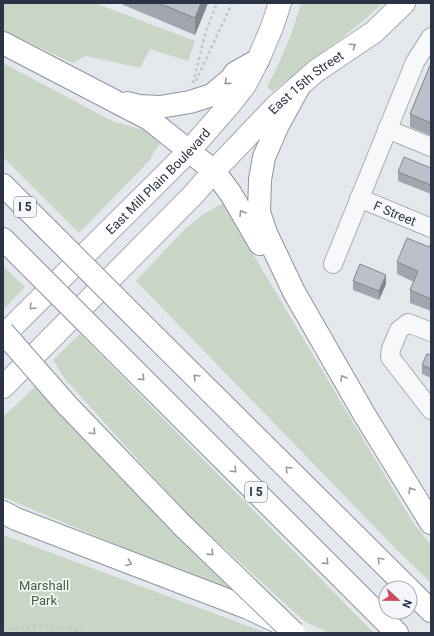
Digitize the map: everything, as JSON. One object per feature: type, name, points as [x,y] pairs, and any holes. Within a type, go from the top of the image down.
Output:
[{"type":"main road","name":"East Mill Plain Boulevard","points":[[3,336],[189,151],[230,104],[245,84],[258,60],[280,3]]},
{"type":"main road","name":"East 15th Street","points":[[214,171],[277,105],[316,71],[374,32],[404,3]]},
{"type":"main road","points":[[3,43],[149,119],[214,171],[231,194],[264,251],[294,292]]},
{"type":"main road","points":[[112,100],[139,106],[160,107],[190,102],[212,95],[235,73],[258,60]]},
{"type":"main road","points":[[300,85],[278,125],[264,157],[260,171],[259,212],[266,233],[294,292],[364,414],[431,523]]},
{"type":"main road","points":[[3,387],[193,195],[214,171]]},
{"type":"main road","name":"I 5","points":[[3,185],[400,580]]},
{"type":"main road","name":"I 5","points":[[3,239],[398,633]]},
{"type":"main road","points":[[3,332],[66,404],[182,526],[294,633]]},
{"type":"main road","points":[[7,516],[248,608],[301,633]]},
{"type":"main road","points":[[418,598],[431,611]]},
{"type":"street","points":[[332,264],[415,62],[431,37]]},
{"type":"street","points":[[387,129],[431,147]]},
{"type":"street","name":"F Street","points":[[359,198],[431,228]]},
{"type":"street","points":[[431,332],[408,323],[399,330],[391,349],[390,357],[431,410]]},
{"type":"path","points":[[217,3],[206,31],[192,89],[232,3]]},
{"type":"path","points":[[3,630],[18,627],[49,625],[82,633]]},
{"type":"green space","points":[[3,3],[95,3],[195,41],[188,61],[150,49],[140,68],[86,56],[72,63],[3,30]]},
{"type":"green space","points":[[301,3],[383,3],[357,26],[273,91],[268,88],[268,85],[287,45]]},
{"type":"green space","points":[[3,63],[112,121],[150,132],[160,144],[150,160],[79,233],[3,157]]},
{"type":"green space","points":[[227,201],[253,254],[412,521],[431,545],[431,583],[397,550],[136,281],[182,232],[202,215]]},
{"type":"green space","points":[[3,266],[25,287],[3,310]]},
{"type":"green space","points":[[80,334],[374,633],[330,633],[304,621],[186,513],[65,379],[53,360]]},
{"type":"green space","points":[[39,383],[224,579],[236,595],[3,497],[3,417]]},
{"type":"green space","name":"Marshall Park","points":[[3,535],[267,633],[3,633]]},
{"type":"building","points":[[158,3],[201,3],[195,18]]},
{"type":"building","points":[[431,63],[431,123],[410,114]]},
{"type":"building","points":[[404,157],[431,168],[431,185],[398,172]]},
{"type":"building","points":[[407,238],[429,247],[431,245],[431,299],[410,290],[418,271],[397,262]]},
{"type":"building","points":[[360,264],[386,275],[379,291],[353,281]]},
{"type":"building","points":[[427,354],[431,355],[431,369],[422,365]]}]
